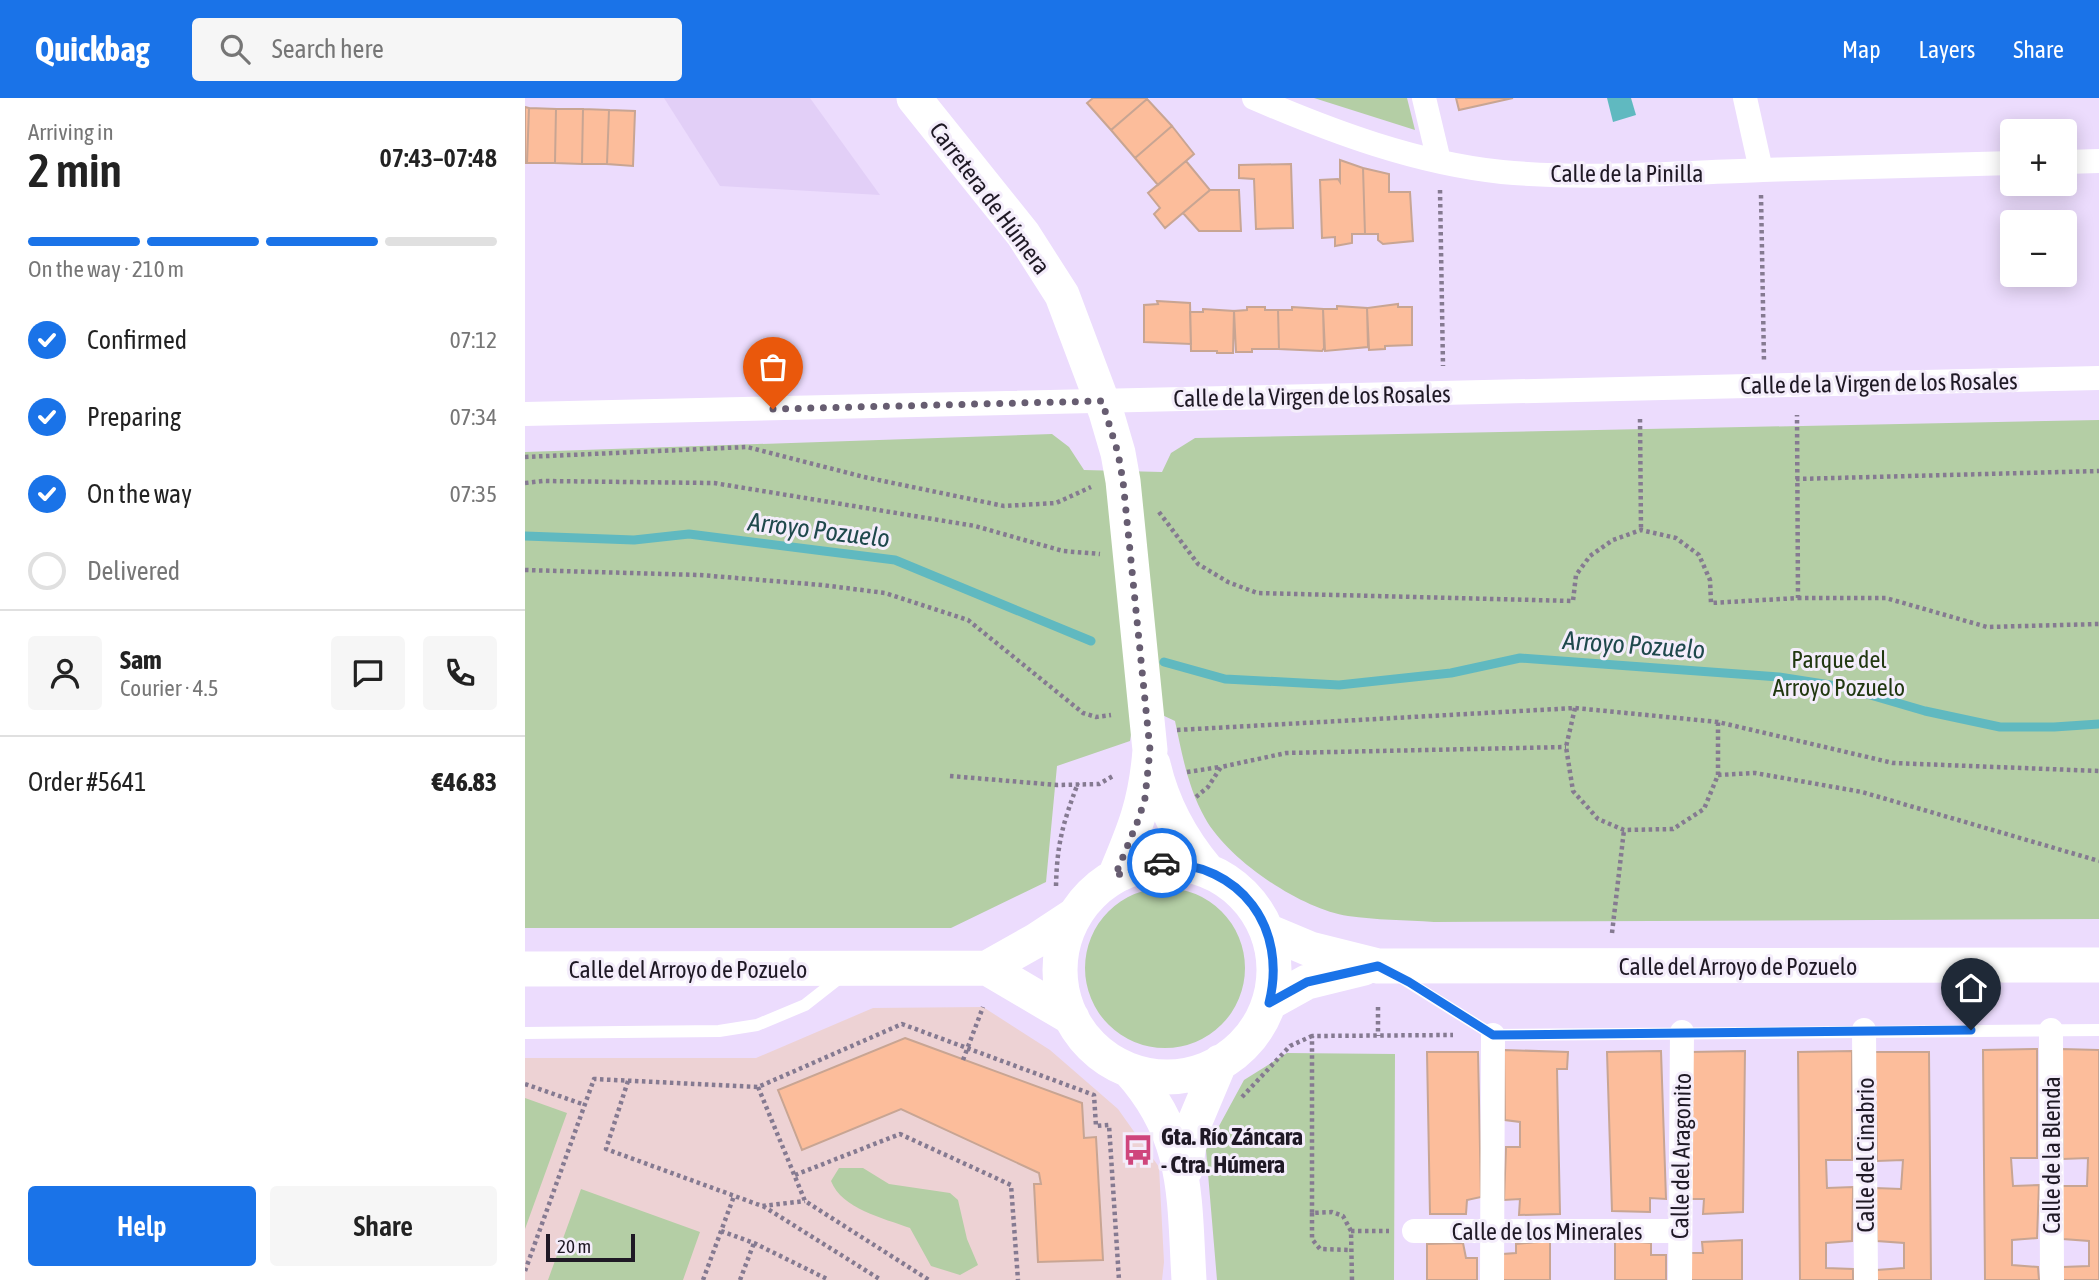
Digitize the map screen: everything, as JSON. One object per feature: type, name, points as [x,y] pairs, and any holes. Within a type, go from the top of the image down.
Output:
[{"type":"main road","name":"Carretera de Húmera","points":[[914,98],[1030,244],[1062,295],[1102,401],[1118,453],[1148,731],[1162,797],[1180,834],[1207,870]]},
{"type":"main road","name":"Carretera de Húmera","points":[[1115,876],[1145,798],[1148,731]]},
{"type":"main road","points":[[1129,1070],[1157,1076],[1185,1075],[1220,1062],[1233,1054],[1255,1031],[1269,1003],[1274,966],[1267,931],[1249,901],[1223,878],[1207,870],[1161,863],[1137,867],[1115,876],[1093,892],[1066,900],[1068,930],[1060,965],[1061,984],[1072,1018],[1082,1035],[1096,1049],[1129,1070],[1140,1081],[1172,1136],[1184,1188],[1189,1280]]},
{"type":"main road","name":"Calle del Arroyo de Pozuelo","points":[[525,969],[987,968],[1035,941],[1066,900]]},
{"type":"main road","name":"Calle del Arroyo de Pozuelo","points":[[1267,931],[1310,949],[1378,966]]},
{"type":"main road","name":"Calle del Arroyo de Pozuelo","points":[[1269,1003],[1307,982],[1378,966],[2099,965]]},
{"type":"main road","points":[[987,968],[1072,1018]]},
{"type":"main road","points":[[1184,1188],[1191,1131],[1220,1062]]},
{"type":"street","name":"Calle de la Pinilla","points":[[1254,98],[1315,125],[1357,139],[1439,161],[1501,172],[1632,176],[2000,163]]},
{"type":"street","points":[[1425,98],[1439,161]]},
{"type":"street","points":[[1745,98],[1761,170]]},
{"type":"street","points":[[2077,162],[2099,161]]},
{"type":"street","name":"Calle de la Virgen de los Rosales","points":[[525,414],[2099,378]]},
{"type":"street","name":"Calle del Cinabrio","points":[[1864,1030],[1866,1280]]},
{"type":"street","name":"Calle de la Blenda","points":[[2051,1030],[2052,1280]]},
{"type":"street","name":"Calle del Aragonito","points":[[1680,1280],[1682,1032]]},
{"type":"street","points":[[1492,1280],[1493,1035]]},
{"type":"street","name":"Calle de los Minerales","points":[[1414,1231],[1680,1231]]},
{"type":"lane","name":"Calle del Arroyo de Pozuelo","points":[[1378,966],[1409,982],[1493,1035]]},
{"type":"lane","name":"Calle del Arroyo de Pozuelo","points":[[525,1033],[719,1031],[757,1025],[805,1005],[851,969]]},
{"type":"lane","points":[[1493,1035],[2099,1030]]},
{"type":"path","points":[[1439,161],[1443,370]]},
{"type":"path","points":[[1761,170],[1764,364]]},
{"type":"path","points":[[1797,415],[1798,598]]},
{"type":"path","points":[[1640,419],[1641,530]]},
{"type":"path","points":[[525,457],[747,447],[864,477],[1004,506],[1056,503],[1099,483]]},
{"type":"path","points":[[1796,479],[2099,471]]},
{"type":"path","points":[[525,483],[714,483],[975,526],[1063,551],[1101,554]]},
{"type":"path","points":[[1155,503],[1164,522],[1198,564],[1228,582],[1258,593],[1573,601],[1576,575],[1590,556],[1613,540],[1641,530],[1677,538],[1699,555],[1710,580],[1711,603],[1798,598],[1886,598],[1987,627],[2099,624]]},
{"type":"path","points":[[525,570],[699,575],[885,593],[968,620],[1083,713],[1095,717],[1111,715]]},
{"type":"path","points":[[1148,731],[1575,708],[1719,722],[1893,763],[2099,771]]},
{"type":"path","points":[[1575,708],[1566,747],[1573,791],[1598,819],[1624,830],[1673,829],[1704,809],[1718,775],[1719,722]]},
{"type":"path","points":[[1177,774],[1286,753],[1566,747]]},
{"type":"path","points":[[1188,805],[1208,787],[1221,767]]},
{"type":"path","points":[[1718,775],[1755,772],[1862,792],[2099,861]]},
{"type":"path","points":[[950,776],[1057,785],[1099,784],[1113,776]]},
{"type":"path","points":[[1066,900],[1057,854],[1061,828],[1077,783]]},
{"type":"path","points":[[1611,966],[1612,920],[1624,830]]},
{"type":"path","points":[[963,1060],[983,1007]]},
{"type":"path","points":[[1378,1007],[1378,1036]]},
{"type":"path","points":[[525,1271],[594,1079],[758,1087],[902,1024],[1094,1095],[1095,1126],[1109,1125],[1119,1280]]},
{"type":"path","points":[[1240,1099],[1290,1046],[1312,1036],[1493,1035]]},
{"type":"path","points":[[1312,1036],[1312,1239],[1320,1249],[1351,1250]]},
{"type":"path","points":[[628,1081],[606,1149],[762,1206],[881,1280]]},
{"type":"path","points":[[525,1084],[585,1105]]},
{"type":"path","points":[[758,1087],[805,1201],[929,1280]]},
{"type":"path","points":[[795,1175],[900,1133],[1011,1185],[1018,1280]]},
{"type":"path","points":[[703,1280],[734,1196]]},
{"type":"path","points":[[762,1206],[805,1201]]},
{"type":"path","points":[[1312,1213],[1332,1212],[1343,1216],[1351,1231],[1352,1280]]},
{"type":"path","points":[[721,1231],[754,1243],[829,1280]]},
{"type":"path","points":[[1351,1231],[1414,1231]]},
{"type":"path","points":[[740,1280],[754,1243]]},
{"type":"shaded area","points":[[664,98],[810,98],[880,195],[720,186]]},
{"type":"shaded area","points":[[1607,98],[1631,98],[1636,115],[1613,122]]},
{"type":"shaded area","points":[[983,1007],[1050,1050],[1118,1109],[1159,1167],[1164,1262],[1162,1280],[525,1280],[525,1058],[756,1058],[873,1008]]},
{"type":"green space","points":[[1314,98],[1407,98],[1415,130]]},
{"type":"green space","name":"Parque del Arroyo Pozuelo","points":[[2099,420],[2099,919],[1434,922],[1348,916],[1329,912],[1267,880],[1230,850],[1199,807],[1186,771],[1175,721],[1160,714],[1134,714],[1130,741],[1057,766],[1046,882],[951,928],[525,928],[525,452],[1052,434],[1069,447],[1084,470],[1162,472],[1171,453],[1195,438]]},
{"type":"green space","points":[[1165,888],[1196,894],[1222,911],[1239,937],[1245,968],[1239,999],[1222,1025],[1196,1042],[1165,1048],[1134,1042],[1108,1025],[1091,999],[1085,968],[1091,937],[1108,911],[1134,894]]},
{"type":"green space","points":[[1287,1053],[1395,1054],[1394,1280],[1217,1280],[1206,1150],[1244,1080]]},
{"type":"green space","points":[[525,1098],[567,1113],[525,1229]]},
{"type":"green space","points":[[839,1168],[863,1168],[889,1184],[950,1193],[958,1200],[967,1239],[978,1265],[960,1275],[931,1266],[910,1228],[854,1206],[836,1191],[831,1181]]},
{"type":"green space","points":[[581,1189],[700,1232],[683,1280],[548,1280]]},
{"type":"building","points":[[1093,98],[1147,99],[1111,130],[1087,103]]},
{"type":"building","points":[[1456,98],[1513,98],[1459,110]]},
{"type":"building","points":[[1147,99],[1172,126],[1135,158],[1111,130]]},
{"type":"building","points":[[525,107],[529,108],[527,163],[525,163]]},
{"type":"building","points":[[529,108],[556,109],[555,163],[527,163]]},
{"type":"building","points":[[556,109],[583,109],[582,164],[555,163]]},
{"type":"building","points":[[583,109],[609,110],[607,164],[582,164]]},
{"type":"building","points":[[609,110],[635,111],[633,166],[607,164]]},
{"type":"building","points":[[1172,126],[1194,154],[1158,185],[1135,158]]},
{"type":"building","points":[[1340,160],[1363,168],[1365,234],[1352,234],[1352,243],[1335,246],[1335,237],[1322,238],[1320,180],[1338,179],[1340,182]]},
{"type":"building","points":[[1186,161],[1210,190],[1165,228],[1154,214],[1160,208],[1148,193]]},
{"type":"building","points":[[1291,164],[1293,228],[1256,229],[1254,179],[1239,178],[1239,165]]},
{"type":"building","points":[[1363,168],[1389,174],[1389,192],[1410,192],[1413,241],[1383,244],[1378,240],[1378,234],[1365,234]]},
{"type":"building","points":[[1210,190],[1239,190],[1241,231],[1199,231],[1183,213]]},
{"type":"building","points":[[1157,301],[1190,303],[1191,344],[1144,342],[1144,305],[1158,304]]},
{"type":"building","points":[[1398,304],[1398,307],[1412,307],[1412,345],[1385,346],[1385,349],[1369,350],[1367,308]]},
{"type":"building","points":[[1337,306],[1367,308],[1368,347],[1325,351],[1323,309],[1337,309]]},
{"type":"building","points":[[1247,307],[1278,310],[1279,349],[1236,352],[1234,311],[1247,310]]},
{"type":"building","points":[[1292,307],[1323,309],[1322,351],[1279,349],[1278,310],[1292,310]]},
{"type":"building","points":[[1203,309],[1234,311],[1233,353],[1191,351],[1190,312],[1203,312]]},
{"type":"building","points":[[905,1038],[1082,1103],[1084,1138],[1096,1137],[1103,1260],[1038,1262],[1034,1184],[1041,1184],[1039,1173],[901,1109],[802,1150],[778,1090]]},
{"type":"building","points":[[2037,1049],[2037,1158],[2011,1158],[2013,1186],[2039,1185],[2037,1238],[2012,1240],[2012,1265],[2038,1267],[2039,1280],[1985,1280],[1983,1050]]},
{"type":"building","points":[[2061,1049],[2099,1050],[2099,1280],[2063,1280],[2063,1267],[2089,1266],[2089,1241],[2063,1239],[2061,1186],[2087,1186],[2088,1158],[2063,1159]]},
{"type":"building","points":[[1504,1050],[1568,1052],[1567,1069],[1557,1069],[1560,1214],[1519,1215],[1520,1199],[1504,1200],[1506,1147],[1520,1147],[1520,1122],[1505,1120]]},
{"type":"building","points":[[1661,1051],[1666,1199],[1650,1198],[1650,1212],[1612,1211],[1607,1052]]},
{"type":"building","points":[[1745,1051],[1743,1212],[1703,1214],[1704,1199],[1689,1199],[1691,1052]]},
{"type":"building","points":[[1852,1051],[1852,1160],[1826,1160],[1827,1188],[1853,1187],[1852,1241],[1826,1243],[1826,1268],[1853,1269],[1853,1280],[1800,1280],[1798,1052]]},
{"type":"building","points":[[1427,1052],[1478,1052],[1481,1197],[1467,1200],[1466,1214],[1430,1214]]},
{"type":"building","points":[[1875,1052],[1929,1052],[1931,1280],[1877,1280],[1877,1270],[1904,1268],[1904,1243],[1877,1241],[1876,1188],[1901,1189],[1903,1160],[1877,1161]]},
{"type":"building","points":[[1615,1240],[1651,1243],[1651,1255],[1666,1255],[1666,1280],[1615,1280]]},
{"type":"building","points":[[1742,1240],[1742,1280],[1690,1280],[1690,1253],[1703,1253],[1702,1242]]},
{"type":"building","points":[[1550,1241],[1550,1280],[1503,1280],[1503,1254],[1516,1253],[1516,1244]]},
{"type":"building","points":[[1463,1243],[1466,1258],[1477,1258],[1477,1280],[1427,1280],[1427,1244]]},
{"type":"waterway","name":"Arroyo Pozuelo","points":[[525,536],[634,540],[689,534],[895,560],[1091,641]]},
{"type":"waterway","name":"Arroyo Pozuelo","points":[[1164,662],[1225,679],[1339,685],[1451,673],[1520,658],[1779,677],[1843,687],[1925,711],[2000,727],[2099,724]]},
{"type":"way so far","points":[[773,409],[1102,401],[1118,453],[1123,481],[1150,750],[1145,798],[1115,876],[1130,869],[1162,863]]},
{"type":"place","name":"Gta. Río Záncara - Ctra. Húmera","points":[[1138,1150]]},
{"type":"route","points":[[1162,863],[1176,863],[1207,870],[1223,878],[1249,901],[1259,915],[1271,942],[1274,979],[1269,1003],[1307,982],[1378,966],[1409,982],[1493,1035],[1971,1030]]}]
